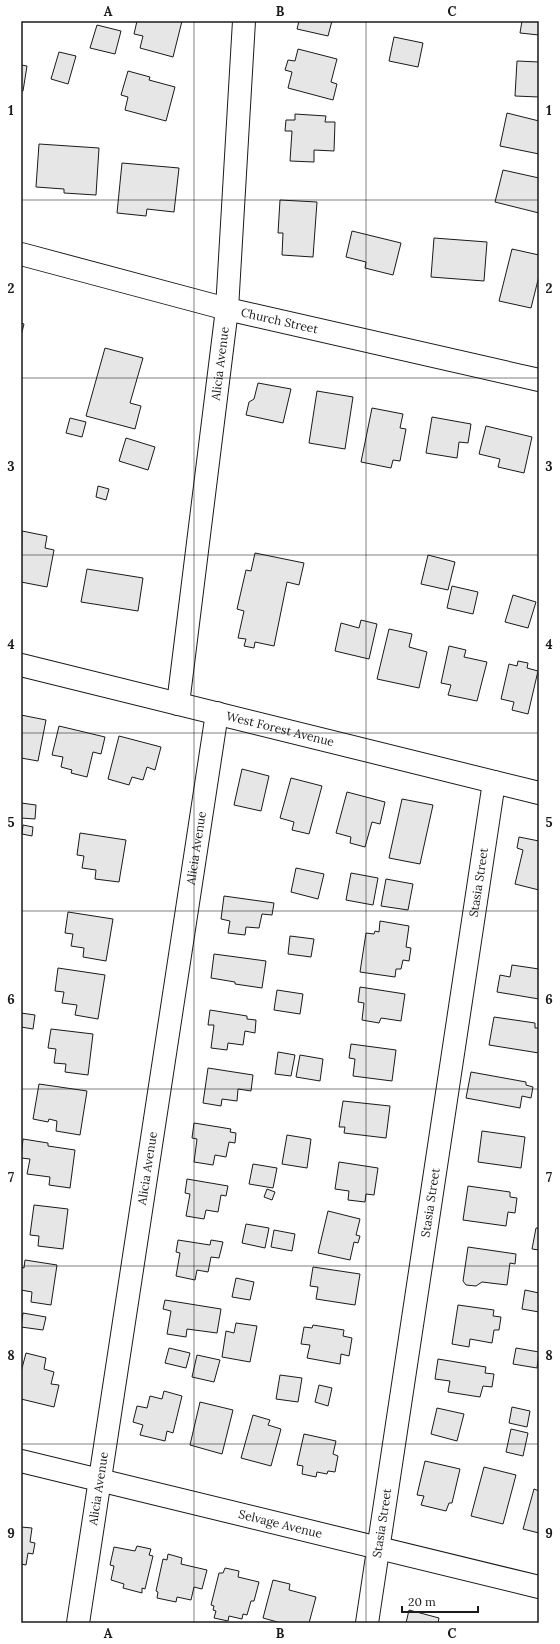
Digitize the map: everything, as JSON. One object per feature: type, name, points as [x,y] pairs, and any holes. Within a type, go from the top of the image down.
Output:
[{"type":"street","name":"Alicia Avenue","points":[[178,704],[227,309],[244,21]]},
{"type":"street","name":"Church Street","points":[[21,254],[227,309],[539,380]]},
{"type":"street","name":"West Forest Avenue","points":[[21,665],[539,793]]},
{"type":"street","name":"Alicia Avenue","points":[[78,1623],[217,713]]},
{"type":"street","name":"Stasia Street","points":[[368,1623],[494,782]]},
{"type":"street","name":"Selvage Avenue","points":[[21,1461],[539,1587]]},
{"type":"building","points":[[137,21],[182,21],[173,57],[140,48],[143,36],[134,34]]},
{"type":"building","points":[[299,21],[332,21],[328,36],[297,29]]},
{"type":"building","points":[[522,21],[539,21],[539,35],[520,33]]},
{"type":"building","points":[[97,25],[121,31],[115,54],[90,48]]},
{"type":"building","points":[[394,37],[423,43],[418,67],[389,61]]},
{"type":"building","points":[[298,49],[337,59],[331,82],[337,84],[333,100],[288,88],[292,72],[285,70],[288,60],[295,61]]},
{"type":"building","points":[[59,52],[76,56],[68,84],[51,79]]},
{"type":"building","points":[[517,61],[539,62],[539,97],[515,96]]},
{"type":"building","points":[[21,65],[27,66],[23,91],[21,91]]},
{"type":"building","points":[[128,71],[150,77],[149,80],[175,87],[166,121],[125,110],[128,97],[121,95]]},
{"type":"building","points":[[507,113],[539,121],[539,154],[500,146]]},
{"type":"building","points":[[295,114],[326,116],[325,122],[335,122],[334,151],[314,150],[314,162],[290,161],[292,131],[285,131],[286,120],[295,120]]},
{"type":"building","points":[[39,144],[99,148],[96,195],[64,193],[64,189],[36,187]]},
{"type":"building","points":[[122,163],[179,168],[174,212],[147,209],[146,216],[117,213]]},
{"type":"building","points":[[503,170],[539,178],[539,213],[495,202]]},
{"type":"building","points":[[280,200],[317,202],[313,257],[282,255],[283,233],[278,233]]},
{"type":"building","points":[[352,231],[401,243],[393,275],[365,268],[366,262],[346,257]]},
{"type":"building","points":[[434,238],[487,242],[484,281],[431,277]]},
{"type":"building","points":[[512,249],[539,255],[539,276],[531,308],[499,301]]},
{"type":"building","points":[[21,323],[24,324],[21,336]]},
{"type":"building","points":[[105,348],[143,358],[130,403],[141,406],[135,429],[86,416]]},
{"type":"building","points":[[258,383],[291,389],[283,423],[246,415],[249,402],[254,399]]},
{"type":"building","points":[[317,391],[353,397],[345,449],[309,443]]},
{"type":"building","points":[[372,408],[403,414],[400,428],[406,429],[400,461],[393,460],[391,468],[361,462]]},
{"type":"building","points":[[432,417],[471,424],[468,443],[459,442],[457,458],[426,453]]},
{"type":"building","points":[[70,418],[86,422],[82,437],[66,433]]},
{"type":"building","points":[[486,426],[532,437],[524,473],[498,467],[500,459],[479,454]]},
{"type":"building","points":[[126,438],[155,447],[148,470],[119,461]]},
{"type":"building","points":[[98,486],[109,489],[106,500],[96,497]]},
{"type":"building","points":[[22,531],[47,536],[45,548],[54,550],[47,587],[21,582]]},
{"type":"building","points":[[255,553],[304,563],[299,585],[287,582],[274,646],[255,642],[254,648],[244,646],[246,639],[238,638],[244,611],[237,609],[246,570],[251,571]]},
{"type":"building","points":[[428,555],[455,562],[448,590],[421,584]]},
{"type":"building","points":[[87,569],[143,578],[138,611],[81,602]]},
{"type":"building","points":[[452,586],[478,592],[473,614],[447,608]]},
{"type":"building","points":[[513,595],[536,602],[528,628],[505,622]]},
{"type":"building","points":[[361,620],[377,624],[369,659],[335,651],[341,623],[359,628]]},
{"type":"building","points":[[389,629],[412,634],[409,647],[427,652],[419,688],[377,679]]},
{"type":"building","points":[[449,646],[466,650],[464,657],[487,662],[477,701],[448,695],[451,685],[441,683]]},
{"type":"building","points":[[518,661],[528,663],[527,668],[538,671],[528,714],[512,710],[514,702],[501,699],[509,664],[517,666]]},
{"type":"building","points":[[21,715],[46,720],[38,761],[21,758]]},
{"type":"building","points":[[59,726],[105,737],[101,754],[93,752],[87,777],[71,773],[72,770],[61,767],[63,757],[52,755]]},
{"type":"building","points":[[119,736],[161,747],[155,770],[147,767],[143,780],[132,777],[129,785],[108,779]]},
{"type":"building","points":[[242,769],[269,776],[261,811],[234,805]]},
{"type":"building","points":[[291,778],[322,786],[309,834],[292,830],[294,822],[280,818]]},
{"type":"building","points":[[347,792],[385,802],[380,824],[372,822],[365,847],[350,843],[351,837],[336,833]]},
{"type":"building","points":[[402,799],[433,805],[420,864],[389,858]]},
{"type":"building","points":[[21,803],[36,805],[35,819],[21,818]]},
{"type":"building","points":[[23,825],[33,827],[32,836],[22,834]]},
{"type":"building","points":[[80,833],[126,840],[119,882],[95,879],[96,870],[82,868],[84,856],[77,855]]},
{"type":"building","points":[[519,837],[539,841],[539,890],[515,884],[523,850],[517,848]]},
{"type":"building","points":[[296,868],[324,874],[318,899],[291,892]]},
{"type":"building","points":[[351,873],[378,878],[373,905],[346,900]]},
{"type":"building","points":[[386,879],[413,884],[408,910],[381,906]]},
{"type":"building","points":[[224,896],[274,903],[272,915],[262,914],[259,928],[246,927],[245,935],[228,933],[230,921],[221,919]]},
{"type":"building","points":[[68,912],[113,919],[106,961],[83,957],[84,948],[71,946],[73,934],[65,933]]},
{"type":"building","points":[[380,921],[409,926],[406,947],[411,948],[409,961],[403,960],[401,969],[396,969],[395,977],[360,972],[366,933],[374,934],[375,931],[379,932]]},
{"type":"building","points":[[290,936],[314,939],[311,957],[288,954]]},
{"type":"building","points":[[214,954],[266,961],[262,988],[235,984],[235,982],[211,978]]},
{"type":"building","points":[[512,965],[539,969],[539,999],[497,992],[500,975],[510,977]]},
{"type":"building","points":[[58,968],[105,975],[98,1019],[75,1015],[77,1005],[62,1003],[64,992],[55,991]]},
{"type":"building","points":[[360,987],[405,994],[401,1021],[381,1018],[379,1023],[362,1020],[364,1003],[358,1002]]},
{"type":"building","points":[[277,990],[303,994],[300,1014],[274,1010]]},
{"type":"building","points":[[210,1010],[247,1016],[247,1019],[256,1020],[255,1033],[245,1031],[243,1045],[228,1043],[227,1050],[211,1048],[214,1025],[208,1025]]},
{"type":"building","points":[[21,1013],[35,1015],[33,1029],[21,1027]]},
{"type":"building","points":[[494,1017],[535,1023],[535,1028],[539,1028],[539,1053],[489,1045]]},
{"type":"building","points":[[51,1029],[93,1034],[88,1075],[65,1072],[66,1064],[54,1063],[56,1049],[48,1048]]},
{"type":"building","points":[[351,1044],[396,1050],[392,1081],[353,1076],[355,1059],[349,1058]]},
{"type":"building","points":[[278,1052],[295,1055],[291,1076],[275,1074]]},
{"type":"building","points":[[300,1055],[323,1059],[320,1081],[296,1077]]},
{"type":"building","points":[[208,1068],[253,1075],[251,1091],[238,1089],[237,1101],[222,1099],[221,1106],[203,1103]]},
{"type":"building","points":[[471,1072],[526,1082],[526,1085],[533,1087],[531,1098],[522,1096],[520,1108],[466,1098]]},
{"type":"building","points":[[39,1084],[87,1091],[80,1135],[56,1131],[57,1121],[49,1119],[48,1122],[33,1119]]},
{"type":"building","points":[[343,1101],[390,1106],[386,1138],[344,1133],[345,1127],[339,1127]]},
{"type":"building","points":[[194,1123],[231,1129],[230,1132],[236,1133],[235,1143],[229,1142],[226,1157],[215,1155],[213,1165],[194,1162],[197,1139],[192,1138]]},
{"type":"building","points":[[482,1131],[525,1137],[521,1168],[478,1162]]},
{"type":"building","points":[[287,1135],[311,1139],[307,1168],[282,1164]]},
{"type":"building","points":[[23,1139],[48,1143],[48,1146],[75,1150],[70,1188],[49,1185],[50,1177],[27,1174],[30,1159],[21,1158]]},
{"type":"building","points":[[339,1162],[378,1168],[374,1195],[366,1194],[365,1202],[348,1200],[349,1191],[335,1189]]},
{"type":"building","points":[[253,1164],[277,1168],[273,1188],[249,1184]]},
{"type":"building","points":[[187,1179],[228,1186],[226,1196],[221,1195],[218,1212],[206,1210],[204,1219],[186,1216],[190,1194],[185,1193]]},
{"type":"building","points":[[468,1186],[510,1192],[510,1197],[517,1198],[515,1213],[508,1212],[506,1226],[463,1220]]},
{"type":"building","points":[[267,1189],[275,1192],[272,1200],[264,1197]]},
{"type":"building","points":[[34,1205],[68,1209],[63,1249],[38,1246],[39,1236],[30,1235]]},
{"type":"building","points":[[328,1211],[360,1219],[356,1235],[360,1236],[358,1243],[354,1242],[350,1260],[318,1253]]},
{"type":"building","points":[[246,1224],[269,1228],[265,1248],[242,1243]]},
{"type":"building","points":[[536,1228],[539,1228],[539,1250],[532,1249]]},
{"type":"building","points":[[274,1230],[295,1234],[292,1251],[271,1247]]},
{"type":"building","points":[[178,1240],[210,1245],[211,1240],[223,1242],[219,1258],[211,1257],[208,1272],[197,1270],[195,1280],[176,1276],[180,1253],[176,1252]]},
{"type":"building","points":[[468,1247],[516,1254],[515,1264],[510,1263],[507,1285],[482,1282],[476,1286],[466,1285],[463,1281]]},
{"type":"building","points":[[25,1260],[57,1265],[51,1305],[31,1302],[32,1292],[21,1290],[21,1267],[24,1268]]},
{"type":"building","points":[[313,1267],[360,1274],[355,1305],[316,1299],[318,1287],[310,1286]]},
{"type":"building","points":[[236,1278],[254,1282],[250,1300],[232,1297]]},
{"type":"building","points":[[525,1290],[539,1293],[539,1312],[522,1309]]},
{"type":"building","points":[[165,1300],[221,1309],[217,1333],[187,1329],[186,1337],[167,1334],[171,1311],[163,1309]]},
{"type":"building","points":[[458,1305],[494,1310],[493,1316],[501,1317],[499,1330],[494,1330],[492,1343],[470,1339],[469,1347],[452,1344]]},
{"type":"building","points":[[23,1313],[46,1317],[43,1330],[21,1327]]},
{"type":"building","points":[[236,1323],[257,1326],[250,1362],[222,1357],[226,1331],[234,1333]]},
{"type":"building","points":[[313,1325],[344,1330],[343,1336],[352,1338],[349,1356],[341,1354],[340,1364],[307,1358],[310,1345],[301,1344],[304,1327],[312,1328]]},
{"type":"building","points":[[169,1348],[190,1353],[186,1368],[165,1363]]},
{"type":"building","points":[[516,1348],[539,1352],[537,1368],[513,1364]]},
{"type":"building","points":[[26,1353],[46,1358],[44,1369],[54,1372],[51,1384],[59,1385],[54,1407],[21,1399],[21,1372]]},
{"type":"building","points":[[197,1355],[220,1360],[214,1382],[192,1377]]},
{"type":"building","points":[[438,1359],[486,1367],[485,1373],[494,1374],[492,1387],[483,1386],[480,1397],[448,1392],[450,1381],[435,1379]]},
{"type":"building","points":[[280,1375],[302,1378],[298,1402],[276,1399]]},
{"type":"building","points":[[319,1385],[332,1388],[328,1406],[315,1402]]},
{"type":"building","points":[[164,1391],[182,1396],[173,1433],[167,1431],[165,1441],[140,1435],[143,1425],[133,1422],[137,1406],[147,1408],[150,1396],[162,1399]]},
{"type":"building","points":[[200,1402],[233,1410],[222,1454],[190,1445]]},
{"type":"building","points":[[512,1407],[530,1411],[527,1427],[509,1423]]},
{"type":"building","points":[[437,1408],[464,1414],[457,1441],[431,1434]]},
{"type":"building","points":[[253,1415],[270,1420],[268,1425],[281,1429],[271,1466],[241,1458]]},
{"type":"building","points":[[511,1429],[528,1433],[523,1456],[506,1452]]},
{"type":"building","points":[[304,1434],[336,1441],[333,1454],[338,1456],[335,1472],[328,1471],[327,1474],[317,1472],[316,1477],[302,1474],[303,1466],[297,1465]]},
{"type":"building","points":[[425,1461],[460,1469],[452,1503],[449,1503],[446,1511],[421,1505],[424,1496],[417,1495]]},
{"type":"building","points":[[484,1467],[516,1475],[503,1524],[471,1516]]},
{"type":"building","points":[[534,1489],[539,1491],[539,1533],[523,1529]]},
{"type":"building","points":[[21,1527],[32,1528],[30,1542],[35,1543],[33,1554],[28,1553],[26,1565],[21,1564]]},
{"type":"building","points":[[137,1546],[151,1549],[149,1555],[153,1556],[145,1589],[142,1588],[142,1593],[123,1588],[124,1584],[111,1580],[114,1566],[110,1565],[114,1547],[135,1551]]},
{"type":"building","points":[[168,1554],[182,1558],[181,1564],[207,1570],[202,1589],[194,1587],[191,1600],[177,1597],[176,1602],[157,1598],[158,1592],[156,1591],[163,1559],[167,1560]]},
{"type":"building","points":[[225,1568],[239,1571],[238,1577],[259,1582],[254,1601],[251,1601],[247,1615],[243,1614],[242,1619],[229,1616],[228,1621],[214,1618],[216,1611],[213,1610],[214,1606],[211,1605],[219,1573],[223,1573]]},
{"type":"building","points":[[273,1580],[290,1584],[289,1590],[316,1597],[309,1623],[281,1623],[263,1618]]},
{"type":"building","points":[[409,1610],[439,1618],[438,1623],[406,1623]]}]
